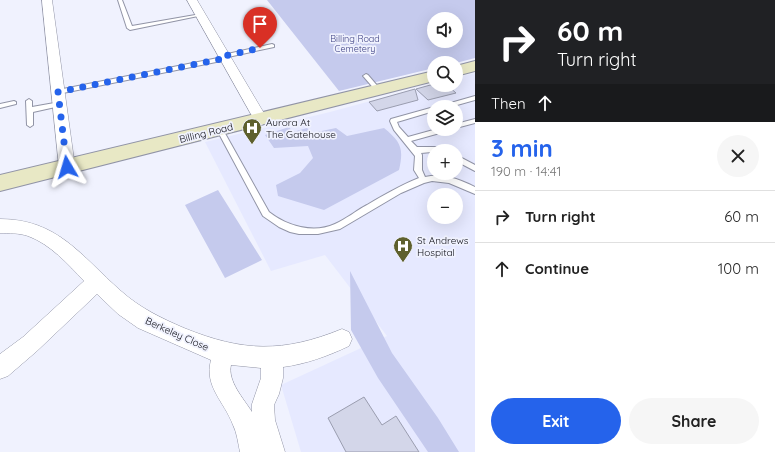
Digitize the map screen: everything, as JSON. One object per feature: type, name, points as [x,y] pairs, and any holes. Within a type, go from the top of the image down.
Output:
[{"type":"street","points":[[47,0],[67,167]]},
{"type":"street","points":[[192,0],[261,120]]},
{"type":"street","points":[[463,69],[475,66]]},
{"type":"street","name":"Billing Road","points":[[0,183],[261,120],[427,78]]},
{"type":"street","name":"Berkeley Close","points":[[0,226],[14,226],[33,230],[48,238],[62,248],[125,307],[146,321],[223,353],[272,358],[299,355],[324,347],[342,339]]},
{"type":"street","points":[[0,368],[30,344],[97,281]]},
{"type":"street","points":[[223,353],[219,370],[221,381],[244,421],[252,452]]},
{"type":"street","points":[[272,358],[272,378],[268,394],[263,404],[263,420],[273,452]]},
{"type":"lane","points":[[120,0],[130,28],[201,15]]},
{"type":"lane","points":[[30,110],[59,98],[272,46]]},
{"type":"lane","points":[[366,76],[378,90]]},
{"type":"lane","points":[[463,101],[475,98]]},
{"type":"lane","points":[[29,101],[30,125]]},
{"type":"lane","points":[[0,106],[14,103]]},
{"type":"lane","points":[[423,179],[418,170],[420,161],[419,155],[394,126],[393,121],[427,111]]},
{"type":"lane","points":[[463,124],[475,121]]},
{"type":"lane","points":[[220,130],[266,214],[275,222],[291,229],[309,232],[324,231],[336,227],[423,179],[442,178],[455,182],[475,192]]},
{"type":"lane","points":[[407,140],[427,134]]},
{"type":"lane","points":[[416,150],[427,150]]},
{"type":"lane","points":[[463,162],[475,168]]},
{"type":"shaded area","name":"St Andrews Hospital","points":[[475,73],[475,452],[301,452],[281,385],[387,336],[325,255],[271,271],[205,142],[330,112],[427,86],[427,92],[463,92],[463,76]]},
{"type":"green space","name":"Billing Road Cemetery","points":[[267,0],[475,0],[475,58],[463,61],[463,56],[427,56],[427,70],[339,91]]},
{"type":"green space","points":[[289,127],[293,132],[307,128],[312,133],[336,128],[347,136],[384,128],[394,137],[400,146],[401,156],[399,170],[324,210],[278,196],[276,185],[300,173],[313,158],[308,146],[274,148],[265,135]]},
{"type":"green space","points":[[218,190],[262,260],[225,278],[185,205]]},
{"type":"green space","points":[[350,271],[392,353],[438,418],[459,452],[428,452],[378,378],[351,330]]},
{"type":"building","points":[[427,86],[427,92],[456,93],[428,100],[416,89]]},
{"type":"building","points":[[415,89],[418,100],[377,111],[369,102]]},
{"type":"building","points":[[364,397],[382,425],[396,416],[419,452],[346,452],[328,418]]},
{"type":"place","name":"Aurora At The Gatehouse","points":[[252,145]]},
{"type":"place","name":"St Andrews Hospital","points":[[403,263]]},
{"type":"route","points":[[67,167],[58,92],[226,58],[225,56],[260,48]]}]
